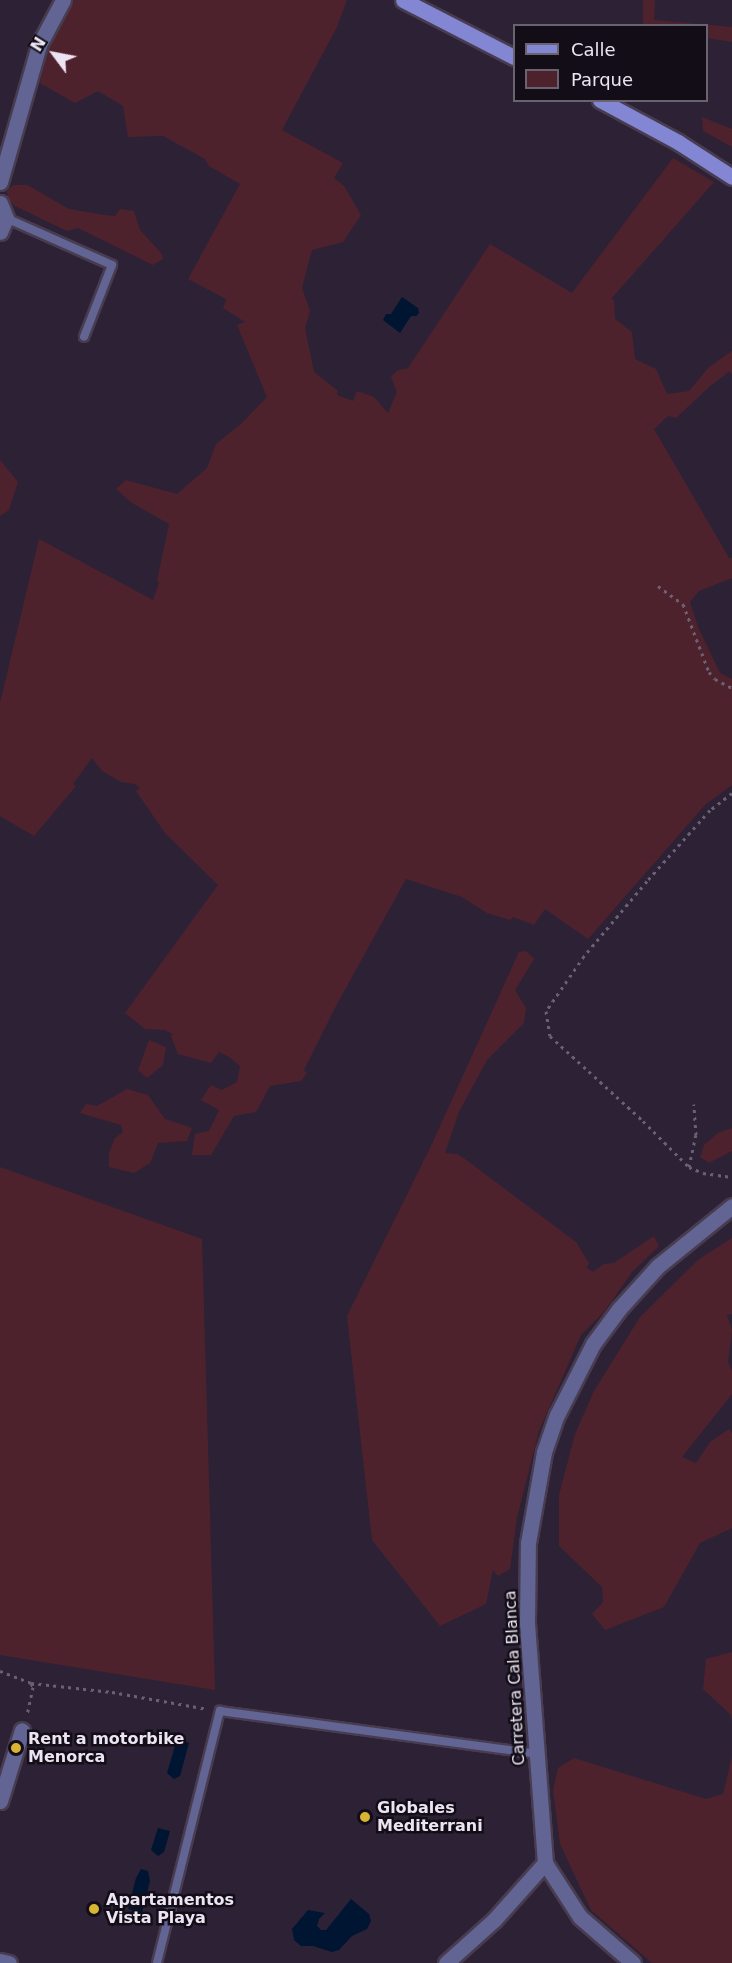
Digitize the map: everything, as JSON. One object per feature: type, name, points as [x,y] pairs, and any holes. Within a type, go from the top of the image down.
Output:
[{"type":"main road","points":[[403,0],[513,56]]},
{"type":"main road","points":[[604,102],[669,137],[732,177]]},
{"type":"street","points":[[0,182],[39,45],[63,0]]},
{"type":"street","name":"Carretera Cala Blanca","points":[[544,1863],[527,1622],[528,1543],[544,1452],[557,1415],[593,1344],[619,1309],[658,1266],[732,1206]]},
{"type":"street","points":[[0,1801],[21,1730]]},
{"type":"street","points":[[446,1963],[494,1920],[544,1863],[580,1917],[633,1963]]},
{"type":"street","points":[[0,1960],[9,1963]]},
{"type":"lane","points":[[2,218],[112,265],[84,337]]},
{"type":"lane","points":[[157,1963],[220,1711],[538,1754]]},
{"type":"path","points":[[658,586],[682,604],[709,672],[715,679],[732,688]]},
{"type":"path","points":[[732,793],[710,810],[646,881],[584,956],[546,1011],[550,1036],[689,1167],[703,1173],[732,1177]]},
{"type":"path","points":[[689,1167],[696,1135],[694,1104]]},
{"type":"path","points":[[0,1671],[31,1683],[112,1692],[220,1711]]},
{"type":"path","points":[[21,1730],[29,1711],[33,1688],[31,1683]]},
{"type":"green space","points":[[73,0],[347,0],[337,27],[282,130],[343,163],[334,178],[344,186],[361,215],[343,242],[312,250],[302,288],[310,311],[305,328],[314,372],[338,391],[337,395],[353,401],[357,391],[374,397],[388,413],[397,392],[391,377],[398,370],[408,368],[490,244],[572,293],[673,158],[714,182],[611,299],[614,300],[615,319],[632,332],[635,359],[656,369],[667,394],[689,391],[709,367],[732,351],[732,375],[730,371],[676,418],[668,416],[654,429],[729,558],[732,558],[732,578],[699,591],[690,602],[698,627],[720,673],[732,679],[732,785],[705,805],[588,939],[545,909],[534,925],[513,917],[510,920],[487,913],[462,897],[406,879],[336,1006],[304,1070],[307,1073],[301,1081],[270,1086],[256,1112],[234,1116],[211,1155],[192,1155],[195,1134],[209,1131],[219,1110],[201,1100],[211,1085],[222,1090],[237,1082],[240,1066],[219,1052],[211,1063],[178,1054],[171,1036],[173,1034],[164,1030],[145,1029],[125,1013],[218,885],[165,833],[136,791],[140,788],[135,784],[121,782],[102,771],[92,758],[73,784],[76,786],[34,836],[0,816],[0,703],[39,539],[153,600],[159,583],[157,581],[169,524],[132,503],[116,489],[126,480],[177,494],[207,468],[216,444],[242,423],[267,397],[237,325],[245,322],[223,308],[226,299],[188,279],[240,184],[209,166],[205,159],[163,136],[128,137],[123,106],[98,91],[75,103],[40,83],[49,46]]},
{"type":"green space","points":[[643,0],[655,0],[654,20],[699,24],[643,24]]},
{"type":"green space","points":[[708,25],[732,27],[732,42],[708,38]]},
{"type":"green space","points":[[702,117],[732,129],[732,147],[703,131]]},
{"type":"green space","points":[[13,185],[27,185],[69,209],[115,216],[120,209],[134,211],[140,230],[162,254],[163,259],[153,265],[78,228],[67,231],[15,206],[8,199],[7,191]]},
{"type":"green space","points":[[0,460],[18,482],[9,510],[0,516]]},
{"type":"green space","points":[[526,951],[534,959],[515,990],[526,1008],[524,1023],[487,1060],[459,1112],[445,1153],[457,1154],[465,1159],[576,1242],[589,1263],[587,1268],[593,1272],[604,1264],[614,1263],[654,1236],[659,1246],[632,1272],[604,1312],[581,1335],[539,1431],[517,1518],[510,1569],[498,1576],[493,1570],[486,1604],[440,1626],[372,1540],[347,1316],[430,1148],[519,952]]},
{"type":"green space","points":[[149,1040],[166,1047],[163,1065],[147,1078],[138,1070]]},
{"type":"green space","points":[[127,1089],[148,1095],[165,1119],[192,1128],[187,1141],[158,1143],[150,1163],[134,1173],[109,1167],[109,1153],[115,1138],[123,1132],[121,1125],[80,1113],[86,1104],[97,1106]]},
{"type":"green space","points":[[732,1128],[732,1151],[709,1163],[700,1157],[704,1145],[718,1133]]},
{"type":"green space","points":[[0,1167],[202,1239],[215,1690],[0,1655]]},
{"type":"green space","points":[[732,1238],[732,1314],[727,1315],[732,1330],[728,1362],[732,1371],[732,1394],[682,1457],[696,1463],[710,1442],[729,1429],[732,1433],[732,1528],[700,1543],[664,1607],[605,1630],[592,1614],[603,1602],[602,1587],[559,1546],[559,1495],[575,1434],[594,1391],[640,1317],[698,1260]]},
{"type":"green space","points":[[732,1652],[732,1723],[731,1715],[703,1689],[706,1659]]},
{"type":"green space","points":[[732,1757],[732,1963],[652,1963],[591,1910],[560,1844],[553,1790],[558,1768],[574,1758],[706,1799],[723,1794]]},
{"type":"water","points":[[402,297],[418,308],[419,313],[411,316],[400,333],[383,320],[386,314],[391,314]]},
{"type":"water","points":[[177,1739],[189,1743],[180,1776],[174,1779],[167,1773]]},
{"type":"water","points":[[158,1828],[170,1831],[164,1852],[158,1856],[151,1850]]},
{"type":"water","points":[[141,1869],[148,1871],[150,1881],[142,1913],[128,1909],[136,1878]]},
{"type":"water","points":[[351,1899],[369,1914],[371,1921],[367,1929],[352,1936],[339,1950],[332,1952],[313,1946],[301,1946],[294,1940],[292,1929],[308,1910],[325,1913],[319,1919],[317,1926],[321,1930],[326,1930]]},
{"type":"place","name":"Rent a motorbike Menorca","points":[[16,1748]]},
{"type":"place","name":"Globales Mediterrani","points":[[365,1817]]},
{"type":"place","name":"Apartamentos Vista Playa","points":[[94,1909]]}]
